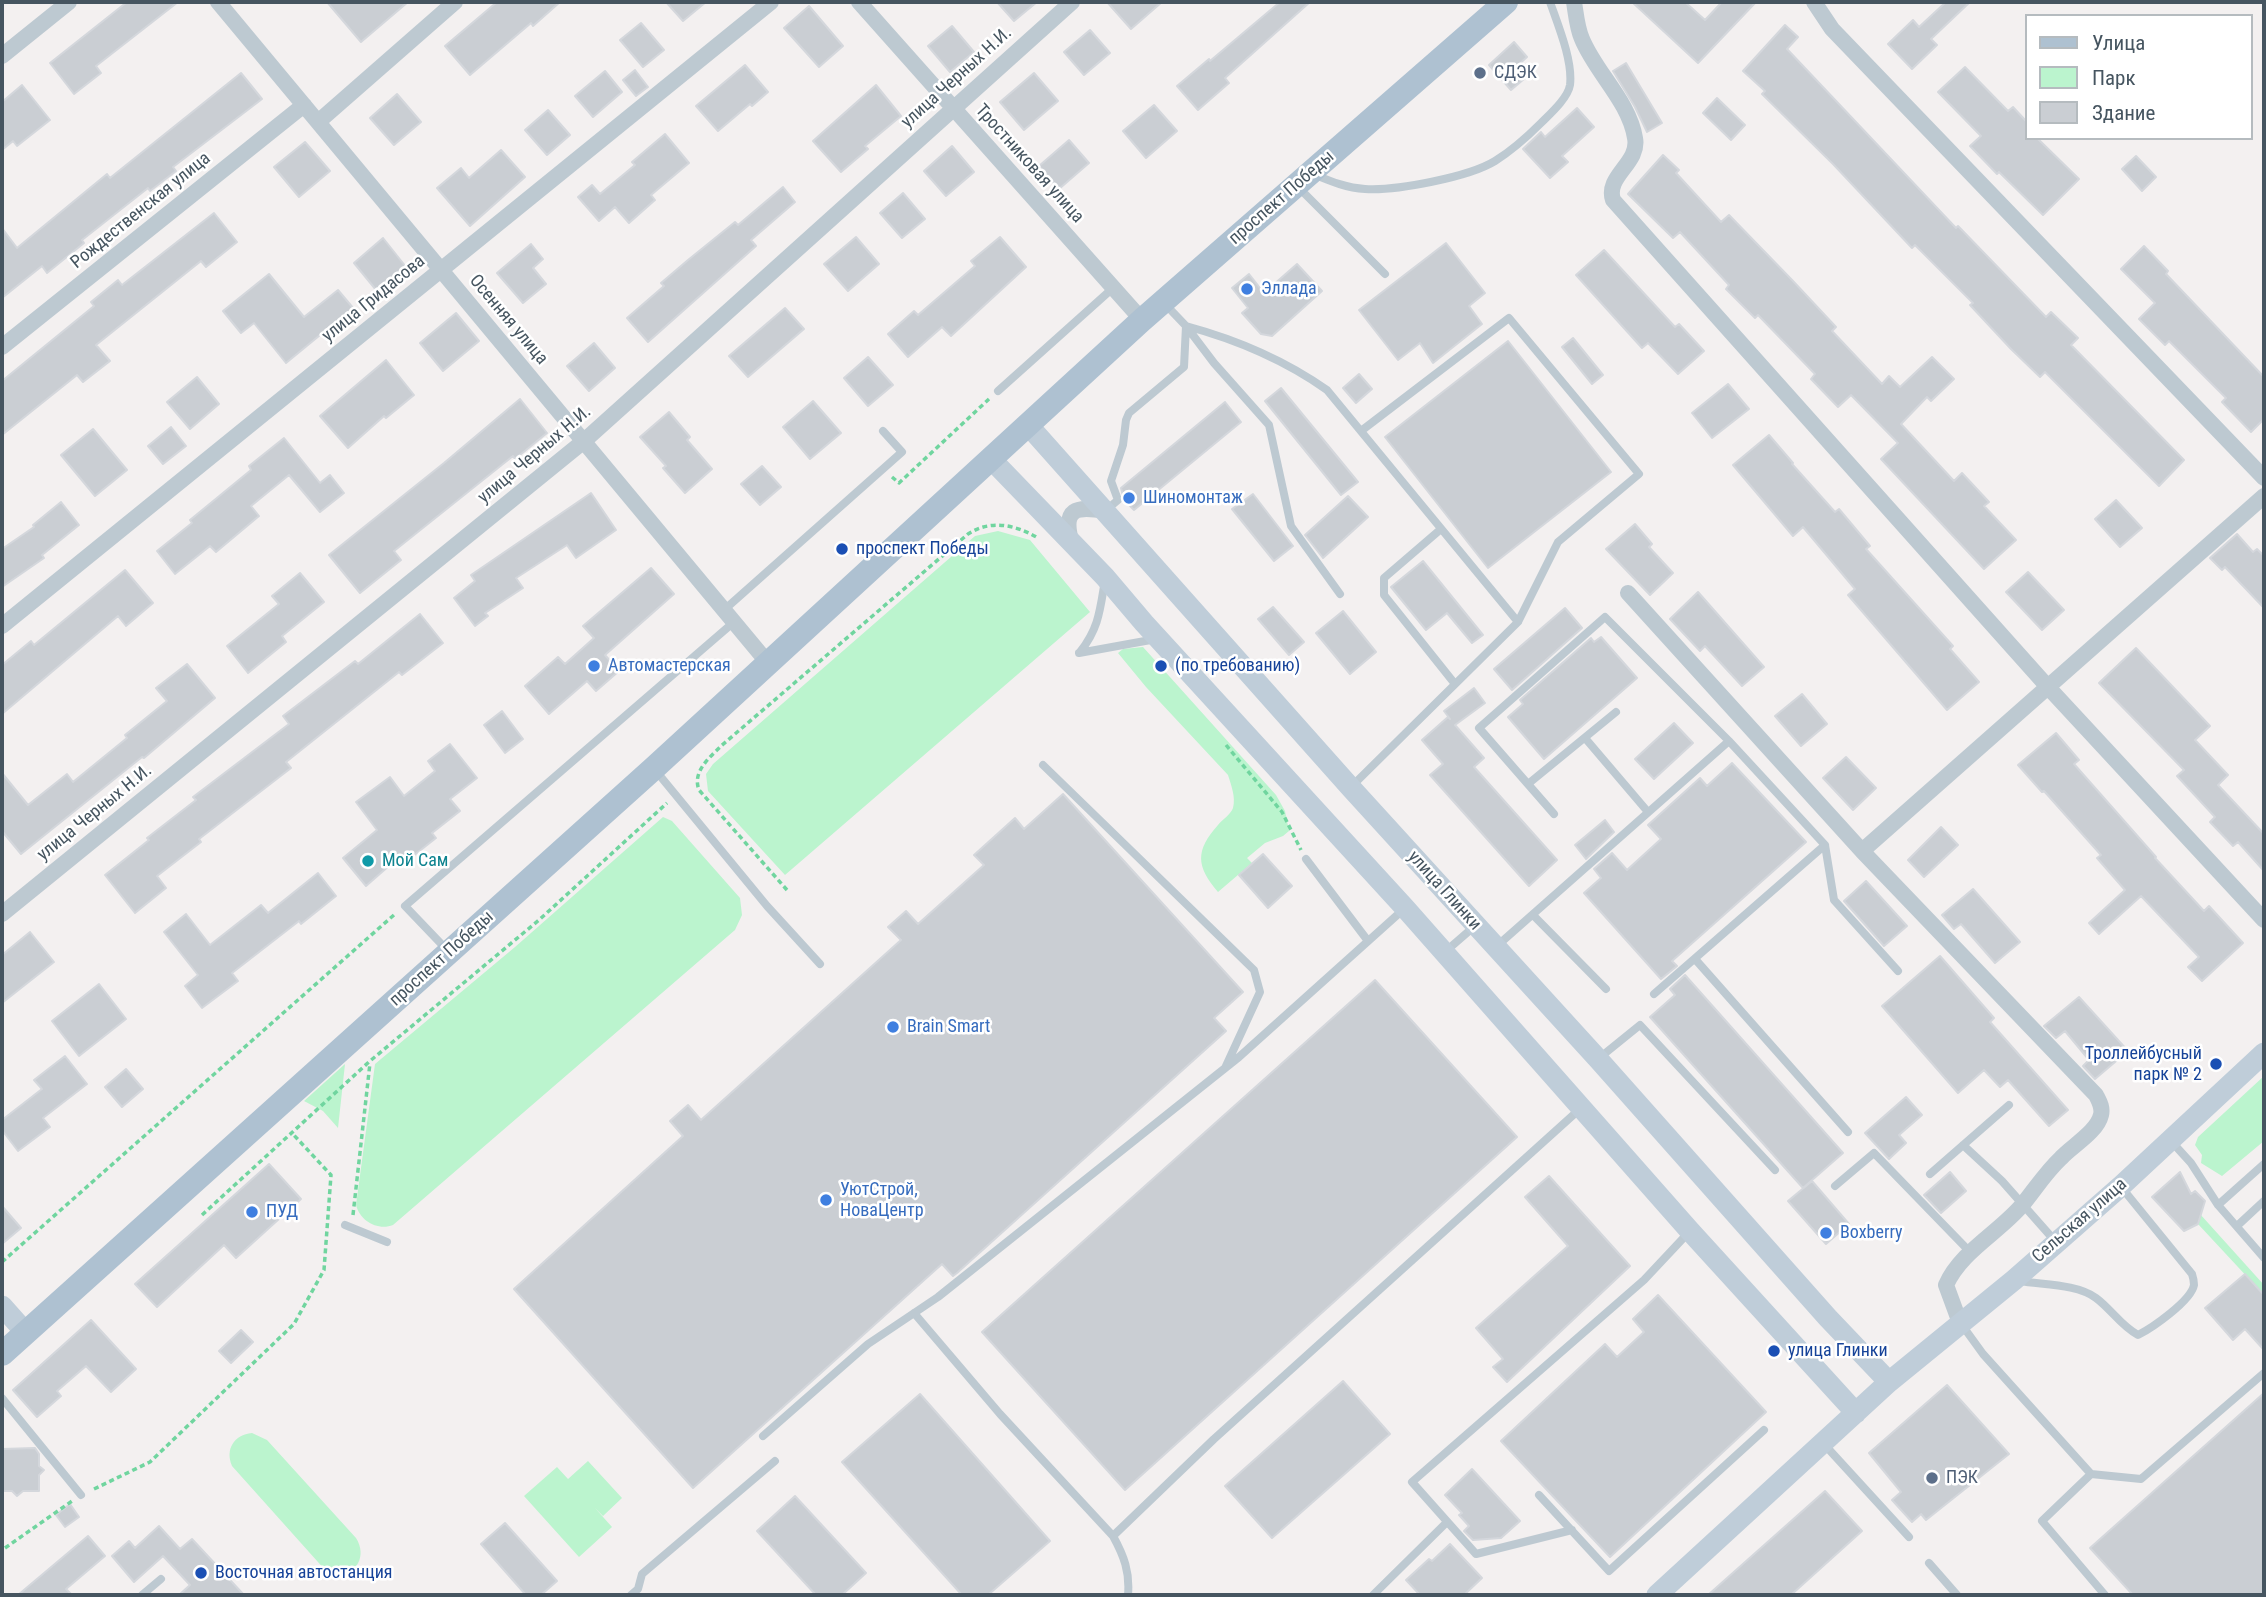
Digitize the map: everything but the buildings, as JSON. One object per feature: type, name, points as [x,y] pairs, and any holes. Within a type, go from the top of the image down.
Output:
[{"type":"main road","name":"проспект Победы","points":[[2,1354],[654,768],[1142,320],[1506,2]]},
{"type":"main road","name":"улица Глинки","points":[[1028,425],[1351,788],[1598,1059],[1828,1318],[1889,1382]]},
{"type":"main road","points":[[991,458],[1105,577],[1405,908],[1689,1230],[1856,1413]]},
{"type":"main road","name":"Сельская улица","points":[[1889,1382],[2057,1243],[2264,1053]]},
{"type":"main road","points":[[2,1306],[26,1332]]},
{"type":"main road","points":[[1657,1595],[1889,1382]]},
{"type":"street","points":[[2,56],[69,2]]},
{"type":"street","name":"Осенняя улица","points":[[218,2],[768,663]]},
{"type":"street","points":[[318,122],[455,2]]},
{"type":"street","name":"улица Гридасова","points":[[2,625],[771,2]]},
{"type":"street","name":"Тростниковая улица","points":[[859,2],[1142,320]]},
{"type":"street","name":"улица Черных Н.И.","points":[[2,914],[584,441],[1072,2]]},
{"type":"street","points":[[1574,2],[1581,38],[1632,124],[1636,142],[1632,158],[1614,182],[1611,191],[1614,200],[2047,687],[2264,920]]},
{"type":"street","points":[[1814,2],[1832,29],[2264,478]]},
{"type":"street","name":"Рождественская улица","points":[[2,347],[304,105]]},
{"type":"street","points":[[1862,851],[2264,496]]},
{"type":"street","points":[[1071,541],[1067,525],[1069,516],[1075,509],[1105,511]]},
{"type":"street","points":[[1628,593],[1862,851],[2096,1094],[2101,1105],[2101,1116],[2093,1128],[2042,1176],[2023,1204],[1970,1253],[1950,1276],[1945,1285],[1960,1324]]},
{"type":"lane","points":[[1303,179],[1364,189],[1397,188],[1478,170],[1497,160],[1551,113],[1570,88],[1566,49],[1550,2]]},
{"type":"lane","points":[[1303,179],[1385,274]]},
{"type":"lane","points":[[998,391],[1113,288]]},
{"type":"lane","points":[[1163,302],[1269,425],[1291,526],[1340,594]]},
{"type":"lane","points":[[1351,788],[1518,622],[1558,542],[1639,474],[1509,318],[1361,431]]},
{"type":"lane","points":[[1186,326],[1233,340],[1287,364],[1327,390],[1518,622]]},
{"type":"lane","points":[[1105,511],[1118,500],[1111,481],[1123,445],[1126,420],[1136,406],[1184,367],[1186,326]]},
{"type":"lane","points":[[449,953],[405,906],[729,616],[902,452],[883,431]]},
{"type":"lane","points":[[1441,529],[1384,578],[1382,586],[1384,596],[1455,684]]},
{"type":"lane","points":[[1105,577],[1097,624],[1093,635],[1079,653],[1156,639],[1167,646]]},
{"type":"lane","points":[[1554,814],[1479,728],[1605,617],[1729,741],[1825,845],[1834,900],[1898,971]]},
{"type":"lane","points":[[1528,784],[1616,712]]},
{"type":"lane","points":[[1585,738],[1648,812]]},
{"type":"lane","points":[[1496,947],[1729,741]]},
{"type":"lane","points":[[1044,765],[1254,971],[1260,992],[1225,1069]]},
{"type":"lane","points":[[654,768],[767,906],[820,964]]},
{"type":"lane","points":[[1654,994],[1825,845]]},
{"type":"lane","points":[[1306,859],[1368,941]]},
{"type":"lane","points":[[763,1436],[868,1344],[938,1297],[1225,1069],[1405,908]]},
{"type":"lane","points":[[1534,915],[1606,989]]},
{"type":"lane","points":[[1444,953],[1476,925]]},
{"type":"lane","points":[[1695,959],[1848,1132]]},
{"type":"lane","points":[[1598,1059],[1640,1025],[1775,1170]]},
{"type":"lane","points":[[1930,1174],[2009,1105]]},
{"type":"lane","points":[[1113,1536],[1214,1439],[1581,1107]]},
{"type":"lane","points":[[2169,1139],[2191,1163],[2218,1205],[2264,1258]]},
{"type":"lane","points":[[1963,1145],[2002,1181],[2057,1243]]},
{"type":"lane","points":[[1835,1186],[1874,1153],[1970,1253]]},
{"type":"lane","points":[[2218,1205],[2264,1164]]},
{"type":"lane","points":[[2014,1280],[2070,1289],[2093,1296],[2108,1308],[2126,1329],[2138,1335],[2164,1318],[2188,1295],[2194,1285],[2192,1274],[2121,1186]]},
{"type":"lane","points":[[2237,1226],[2264,1201]]},
{"type":"lane","points":[[348,1226],[387,1242]]},
{"type":"lane","points":[[1572,1530],[1476,1554],[1412,1482],[1644,1280],[1689,1230]]},
{"type":"lane","points":[[914,1313],[1000,1414],[1113,1536],[1123,1554],[1129,1574],[1128,1595]]},
{"type":"lane","points":[[1960,1324],[1983,1354],[2091,1474],[2141,1479],[2264,1373]]},
{"type":"lane","points":[[2,1398],[81,1495]]},
{"type":"lane","points":[[1539,1495],[1609,1570],[1764,1430]]},
{"type":"lane","points":[[1823,1443],[1909,1538]]},
{"type":"lane","points":[[638,1593],[642,1574],[775,1461]]},
{"type":"lane","points":[[2091,1474],[2042,1521],[2105,1595]]},
{"type":"lane","points":[[1373,1595],[1446,1523]]},
{"type":"lane","points":[[1929,1563],[1957,1595]]},
{"type":"lane","points":[[142,1595],[161,1579]]},
{"type":"path","points":[[899,483],[998,391]]},
{"type":"path","points":[[787,890],[699,790],[697,780],[701,769],[721,746],[968,534],[978,528],[1001,525],[1026,531],[1046,544]]},
{"type":"path","points":[[1219,737],[1282,812],[1306,859]]},
{"type":"path","points":[[202,1215],[370,1061],[539,920],[675,795],[697,780]]},
{"type":"path","points":[[2,1262],[405,906]]},
{"type":"path","points":[[348,1226],[370,1061]]},
{"type":"path","points":[[5,1548],[81,1495],[150,1462],[294,1324],[324,1270],[331,1175],[291,1132]]},
{"type":"green space","points":[[998,531],[1030,540],[1090,612],[785,875],[708,791],[706,774],[713,764],[975,536]]},
{"type":"green space","points":[[1143,647],[1276,795],[1285,811],[1289,831],[1265,843],[1247,858],[1252,863],[1218,892],[1205,874],[1201,858],[1210,834],[1233,808],[1234,795],[1228,775],[1118,653],[1123,649]]},
{"type":"green space","points":[[663,817],[672,821],[740,898],[742,915],[735,930],[393,1225],[381,1227],[370,1223],[361,1216],[356,1205],[375,1064],[515,947]]},
{"type":"green space","points":[[345,1064],[338,1128],[323,1111],[304,1101]]},
{"type":"green space","points":[[2264,1076],[2264,1141],[2222,1176],[2201,1163],[2202,1155],[2195,1145],[2198,1137]]},
{"type":"green space","points":[[2200,1214],[2264,1285],[2264,1295],[2198,1224]]},
{"type":"green space","points":[[252,1433],[267,1440],[356,1538],[361,1554],[350,1572],[335,1574],[326,1571],[232,1466],[230,1454],[233,1444],[240,1437]]},
{"type":"green space","points":[[588,1461],[622,1498],[603,1516],[595,1508],[612,1527],[579,1557],[524,1496],[557,1467],[568,1479]]},
{"type":"place","name":"СДЭК","points":[[1480,73]]},
{"type":"place","name":"Эллада","points":[[1247,289]]},
{"type":"place","name":"Шиномонтаж","points":[[1129,498]]},
{"type":"place","name":"проспект Победы","points":[[842,549]]},
{"type":"place","name":"Автомастерская","points":[[594,666]]},
{"type":"place","name":"(по требованию)","points":[[1161,666]]},
{"type":"place","name":"Мой Сам","points":[[368,861]]},
{"type":"place","name":"Brain Smart","points":[[893,1027]]},
{"type":"place","name":"Троллейбусный парк № 2","points":[[2216,1064]]},
{"type":"place","name":"УютСтрой, НоваЦентр","points":[[826,1200]]},
{"type":"place","name":"ПУД","points":[[252,1212]]},
{"type":"place","name":"Boxberry","points":[[1826,1233]]},
{"type":"place","name":"улица Глинки","points":[[1774,1351]]},
{"type":"place","name":"ПЭК","points":[[1932,1478]]},
{"type":"place","name":"Восточная автостанция","points":[[201,1573]]}]
